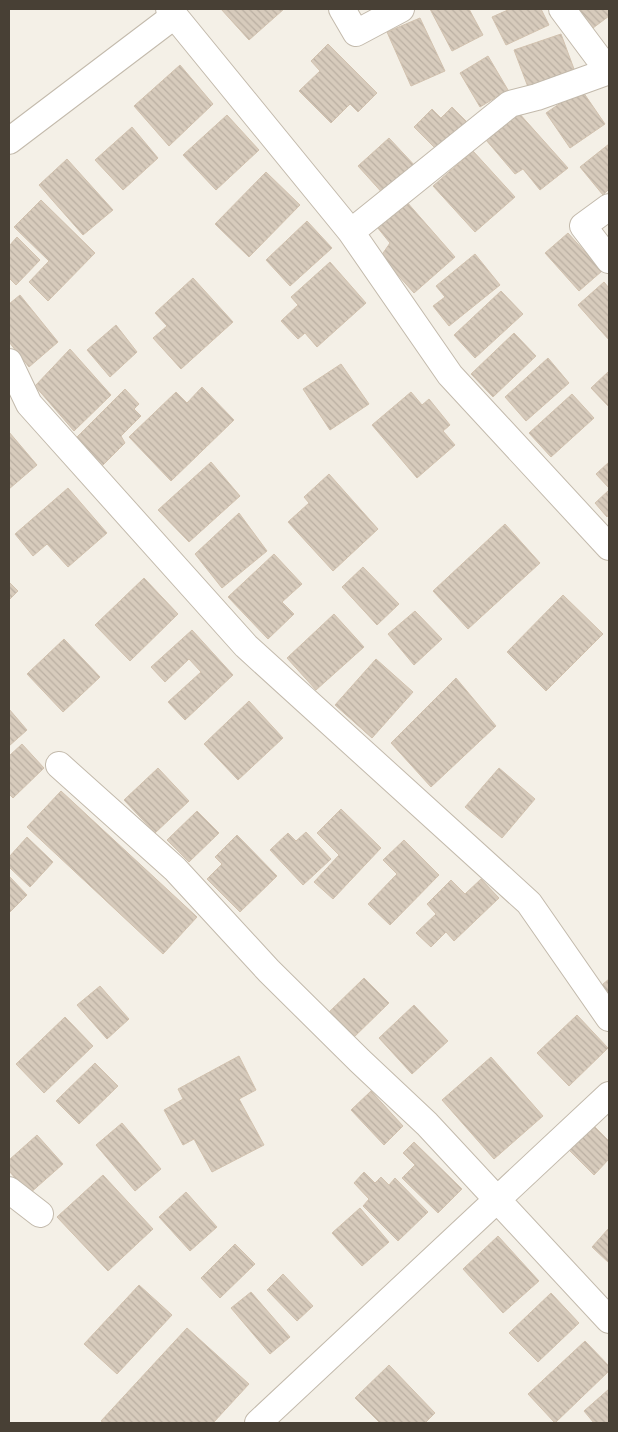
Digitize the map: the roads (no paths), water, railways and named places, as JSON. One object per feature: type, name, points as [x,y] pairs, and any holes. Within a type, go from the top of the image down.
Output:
[{"type":"street","points":[[342,9],[356,33],[401,9]]},
{"type":"street","points":[[351,232],[510,104],[537,97],[609,72],[562,9]]},
{"type":"street","points":[[9,141],[171,12],[351,232],[450,375],[609,547]]},
{"type":"street","points":[[609,207],[583,226],[609,260]]},
{"type":"street","points":[[9,362],[29,404],[246,646],[529,903],[609,1018]]},
{"type":"street","points":[[59,765],[175,869],[269,971],[427,1124],[609,1320]]},
{"type":"street","points":[[258,1423],[609,1095]]},
{"type":"street","points":[[9,1190],[40,1214]]}]
